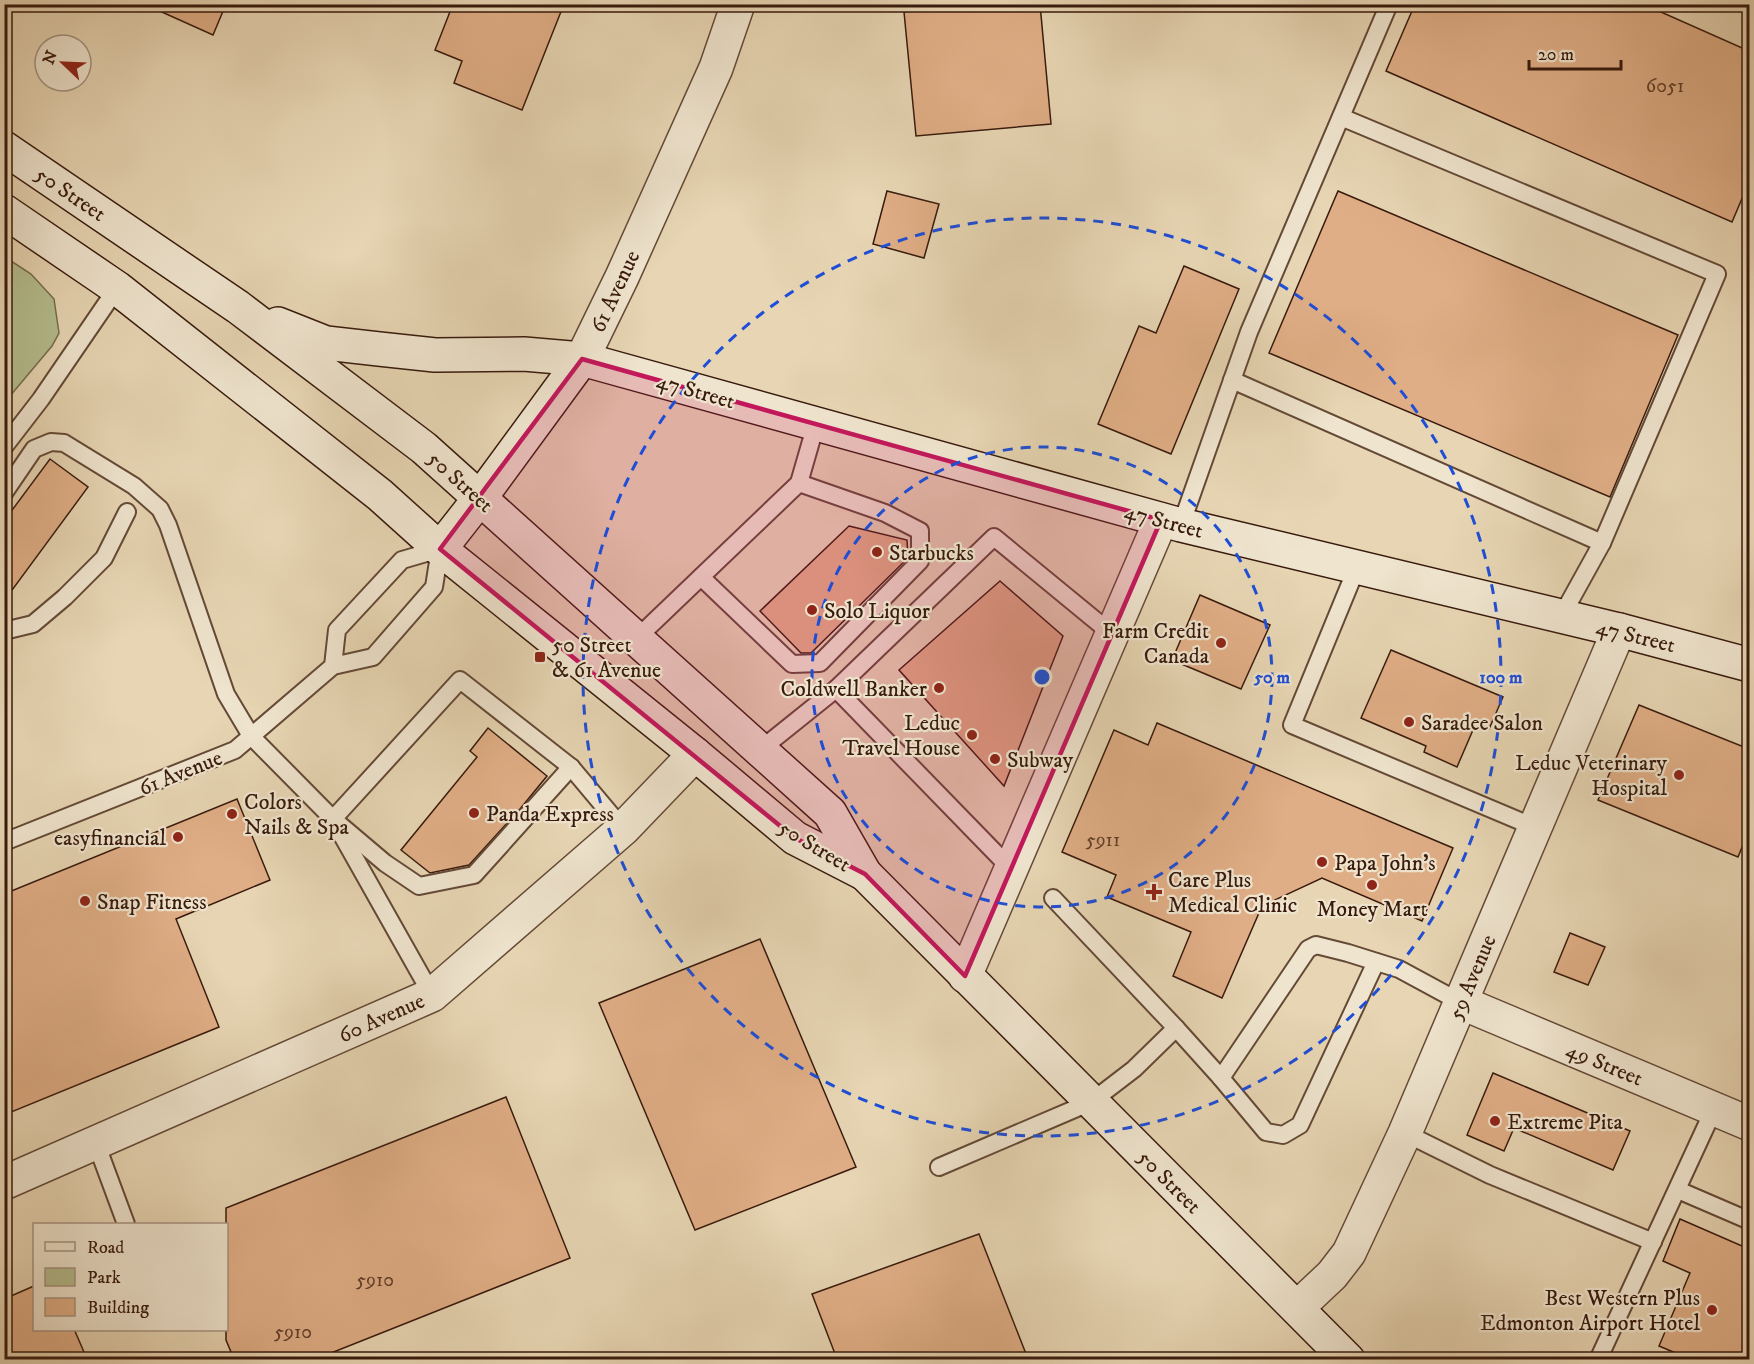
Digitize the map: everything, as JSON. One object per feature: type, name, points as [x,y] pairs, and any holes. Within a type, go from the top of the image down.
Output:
[{"type":"street","name":"61 Avenue","points":[[440,549],[582,359],[622,277],[716,68],[738,4]]},
{"type":"street","name":"50 Street","points":[[4,148],[238,307],[424,448],[830,813],[865,874],[1348,1359]]},
{"type":"street","name":"50 Street","points":[[4,211],[117,288],[380,495],[440,549],[695,754],[795,838],[865,874]]},
{"type":"street","name":"47 Street","points":[[238,307],[326,343],[435,355],[524,354],[582,359],[1171,523],[1619,630],[1749,665]]},
{"type":"street","points":[[965,976],[1112,634],[1171,523]]},
{"type":"street","name":"59 Avenue","points":[[1297,1308],[1332,1275],[1349,1253],[1405,1134],[1619,630]]},
{"type":"street","name":"60 Avenue","points":[[4,1183],[432,995],[623,829],[695,754]]},
{"type":"street","name":"49 Street","points":[[1460,1002],[1749,1124]]},
{"type":"lane","points":[[1171,523],[1232,380],[1249,332],[1389,4]]},
{"type":"lane","points":[[1341,117],[1717,274],[1602,543],[1561,616]]},
{"type":"lane","points":[[4,447],[41,399],[117,288]]},
{"type":"lane","points":[[1232,380],[1602,543]]},
{"type":"lane","points":[[636,639],[799,483],[816,424]]},
{"type":"lane","points":[[4,493],[34,449],[51,442],[64,443],[134,486],[160,508],[168,525],[226,694],[251,736],[333,819],[385,863],[419,886],[474,875],[571,767]]},
{"type":"lane","points":[[701,577],[792,664],[820,663],[920,561],[920,531],[885,513],[799,483]]},
{"type":"lane","points":[[4,631],[33,624],[65,597],[104,558],[127,512]]},
{"type":"lane","points":[[760,750],[836,689],[994,537],[1112,634]]},
{"type":"lane","points":[[333,666],[337,630],[402,560],[440,549]]},
{"type":"lane","name":"61 Avenue","points":[[4,842],[235,750],[333,666],[373,657],[434,587],[440,549]]},
{"type":"lane","points":[[1357,567],[1292,725],[1534,827]]},
{"type":"lane","points":[[333,819],[460,680],[571,767],[623,829]]},
{"type":"lane","points":[[836,689],[1011,869]]},
{"type":"lane","points":[[333,819],[432,995]]},
{"type":"lane","points":[[1053,898],[1176,1028],[1266,1132],[1284,1135],[1300,1125],[1376,962]]},
{"type":"lane","points":[[1221,1078],[1308,949],[1316,945],[1399,969],[1460,1002]]},
{"type":"lane","points":[[939,1167],[1091,1102],[1134,1069],[1176,1028]]},
{"type":"lane","points":[[1598,1359],[1714,1109]]},
{"type":"lane","points":[[1405,1134],[1490,1175],[1653,1242]]},
{"type":"lane","points":[[96,1143],[126,1223]]},
{"type":"lane","points":[[1678,1190],[1749,1221]]},
{"type":"highlighted area","points":[[582,359],[1161,520],[965,976],[865,874],[795,838],[440,549]]},
{"type":"green space","points":[[5,257],[31,274],[54,299],[59,333],[52,346],[5,402]]},
{"type":"building","points":[[144,4],[226,4],[213,35]]},
{"type":"building","points":[[453,4],[564,4],[522,110],[454,83],[462,61],[435,50]]},
{"type":"building","points":[[993,4],[1040,4],[1051,124],[916,136],[904,12]]},
{"type":"building","points":[[1415,4],[1643,4],[1749,51],[1749,182],[1732,222],[1386,71]]},
{"type":"building","points":[[887,191],[939,204],[924,258],[873,244]]},
{"type":"building","points":[[1338,191],[1678,335],[1610,497],[1269,353]]},
{"type":"building","points":[[1184,266],[1239,289],[1171,454],[1098,424],[1139,326],[1156,333]]},
{"type":"building","points":[[50,459],[88,487],[4,601],[4,521]]},
{"type":"building","points":[[849,526],[907,540],[908,558],[811,653],[801,653],[760,611]]},
{"type":"building","points":[[1000,581],[1063,636],[1004,786],[899,670]]},
{"type":"building","name":"Farm Credit Canada","points":[[1200,595],[1270,625],[1241,689],[1172,660]]},
{"type":"building","points":[[1391,650],[1503,697],[1489,729],[1476,723],[1457,767],[1424,752],[1426,746],[1361,718]]},
{"type":"building","name":"Leduc Veterinary Hospital","points":[[1639,705],[1749,749],[1749,830],[1738,857],[1598,800]]},
{"type":"building","points":[[1157,723],[1453,848],[1422,921],[1322,878],[1262,906],[1222,998],[1173,976],[1191,932],[1107,897],[1116,875],[1062,852],[1114,730],[1148,745]]},
{"type":"building","name":"Panda Express","points":[[488,728],[547,776],[469,865],[430,873],[401,850],[477,757],[470,751]]},
{"type":"building","points":[[237,799],[270,880],[176,919],[219,1027],[4,1115],[4,894]]},
{"type":"building","points":[[1570,933],[1605,947],[1588,985],[1554,972]]},
{"type":"building","points":[[760,939],[856,1167],[695,1230],[599,1003]]},
{"type":"building","points":[[1493,1073],[1630,1131],[1613,1170],[1514,1128],[1504,1151],[1467,1135]]},
{"type":"building","points":[[506,1097],[570,1258],[316,1359],[234,1359],[226,1340],[226,1331],[228,1331],[228,1223],[226,1223],[226,1208]]},
{"type":"building","name":"Best Western Plus Edmonton Airport Hotel","points":[[1680,1219],[1749,1249],[1749,1359],[1690,1359],[1659,1346],[1690,1273],[1663,1261]]},
{"type":"building","points":[[979,1234],[1028,1359],[837,1359],[812,1294]]},
{"type":"building","points":[[33,1286],[33,1331],[75,1331],[87,1359],[4,1359],[4,1299]]},
{"type":"place","name":"Starbucks","points":[[877,552]]},
{"type":"place","name":"Solo Liquor","points":[[812,610]]},
{"type":"place","name":"Farm Credit Canada","points":[[1221,643]]},
{"type":"place","name":"50 Street & 61 Avenue","points":[[540,657]]},
{"type":"place","name":"Coldwell Banker","points":[[939,688]]},
{"type":"place","name":"Saradee Salon","points":[[1409,722]]},
{"type":"place","name":"Leduc Travel House","points":[[972,735]]},
{"type":"place","name":"Subway","points":[[995,759]]},
{"type":"place","name":"Leduc Veterinary Hospital","points":[[1679,775]]},
{"type":"place","name":"Panda Express","points":[[474,813]]},
{"type":"place","name":"Colors Nails & Spa","points":[[232,814]]},
{"type":"place","name":"easyfinancial","points":[[178,837]]},
{"type":"place","name":"Papa John's","points":[[1322,862]]},
{"type":"place","name":"Money Mart","points":[[1372,885]]},
{"type":"place","name":"Care Plus Medical Clinic","points":[[1154,892]]},
{"type":"place","name":"Snap Fitness","points":[[85,901]]},
{"type":"place","name":"Extreme Pita","points":[[1495,1121]]},
{"type":"place","name":"Best Western Plus Edmonton Airport Hotel","points":[[1712,1310]]}]
